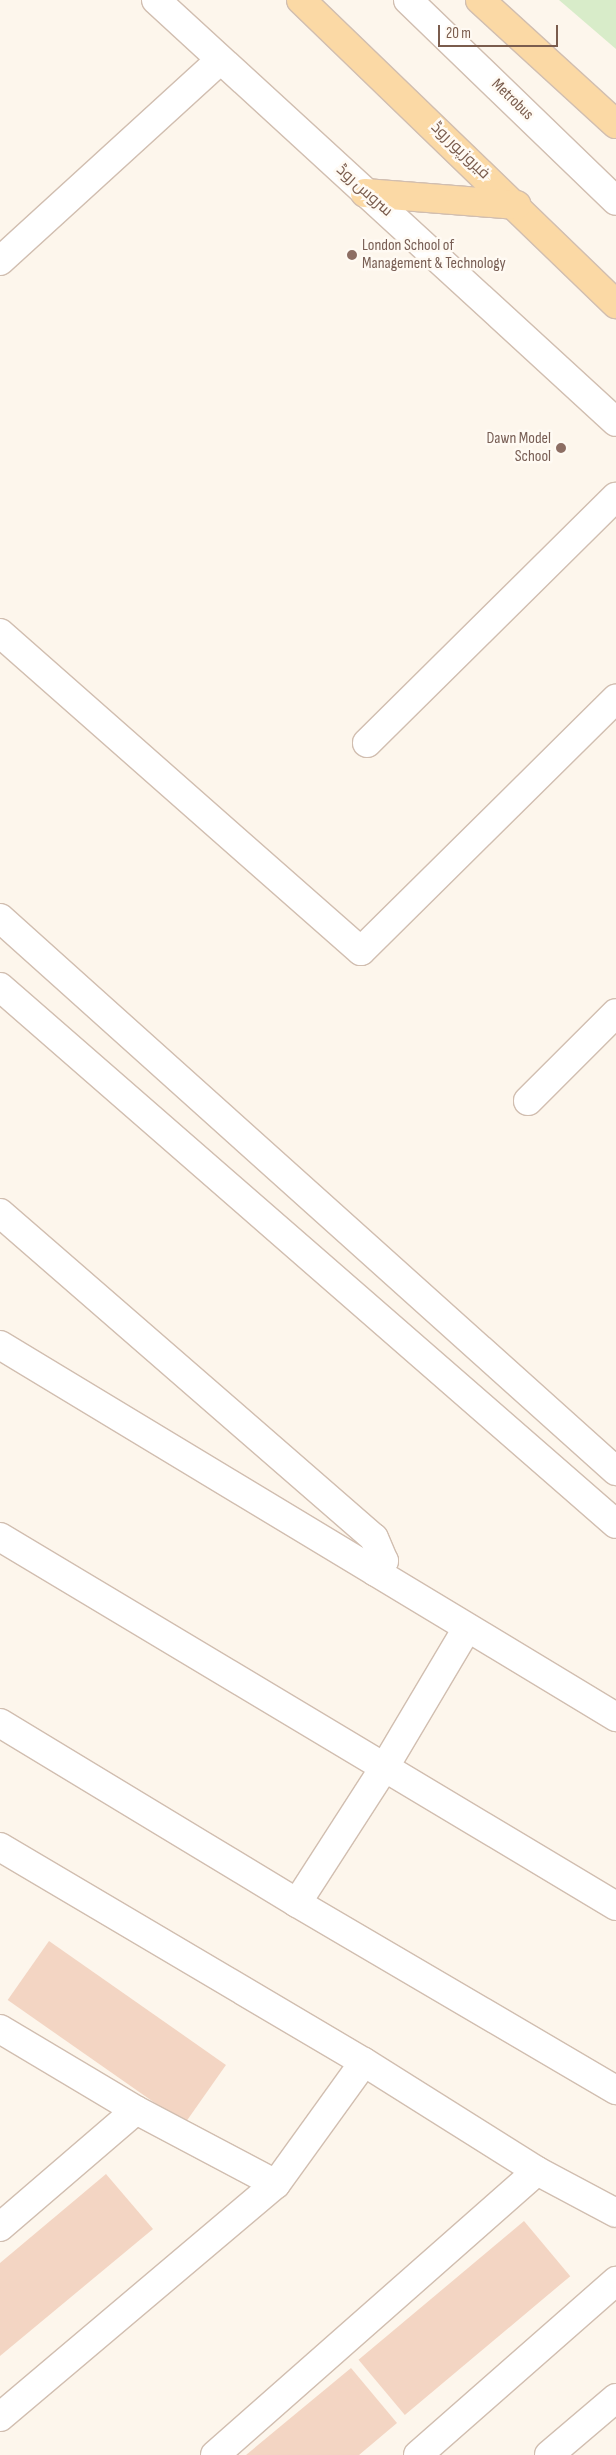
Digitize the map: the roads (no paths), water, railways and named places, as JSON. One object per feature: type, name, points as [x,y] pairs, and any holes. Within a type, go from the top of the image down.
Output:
[{"type":"main road","name":"فیروزپور روڈ","points":[[301,0],[517,205],[616,304]]},
{"type":"main road","points":[[480,0],[616,124]]},
{"type":"main road","points":[[365,192],[517,205]]},
{"type":"street","name":"سروس روڈ","points":[[156,0],[616,422]]},
{"type":"street","name":"Metrobus","points":[[408,0],[616,201]]},
{"type":"street","points":[[2,256],[220,60]]},
{"type":"street","points":[[367,743],[616,498]]},
{"type":"street","points":[[0,633],[361,951],[616,699]]},
{"type":"street","points":[[0,918],[616,1471]]},
{"type":"street","points":[[0,987],[616,1524]]},
{"type":"street","points":[[528,1101],[616,1013]]},
{"type":"street","points":[[0,1213],[374,1538],[384,1561],[376,1572]]},
{"type":"street","points":[[0,1345],[616,1717]]},
{"type":"street","points":[[0,1537],[616,1906]]},
{"type":"street","points":[[297,1904],[384,1768],[467,1628]]},
{"type":"street","points":[[0,1723],[297,1904],[616,2090]]},
{"type":"street","points":[[0,1848],[364,2062],[537,2171],[616,2213]]},
{"type":"street","points":[[0,2029],[136,2110],[276,2184]]},
{"type":"street","points":[[0,2417],[276,2184],[364,2062]]},
{"type":"street","points":[[0,2227],[136,2110]]},
{"type":"street","points":[[215,2455],[537,2171]]},
{"type":"street","points":[[418,2455],[616,2281]]},
{"type":"street","points":[[549,2455],[616,2398]]},
{"type":"place","name":"London School of Management & Technology","points":[[352,255]]},
{"type":"place","name":"Dawn Model School","points":[[561,448]]}]
